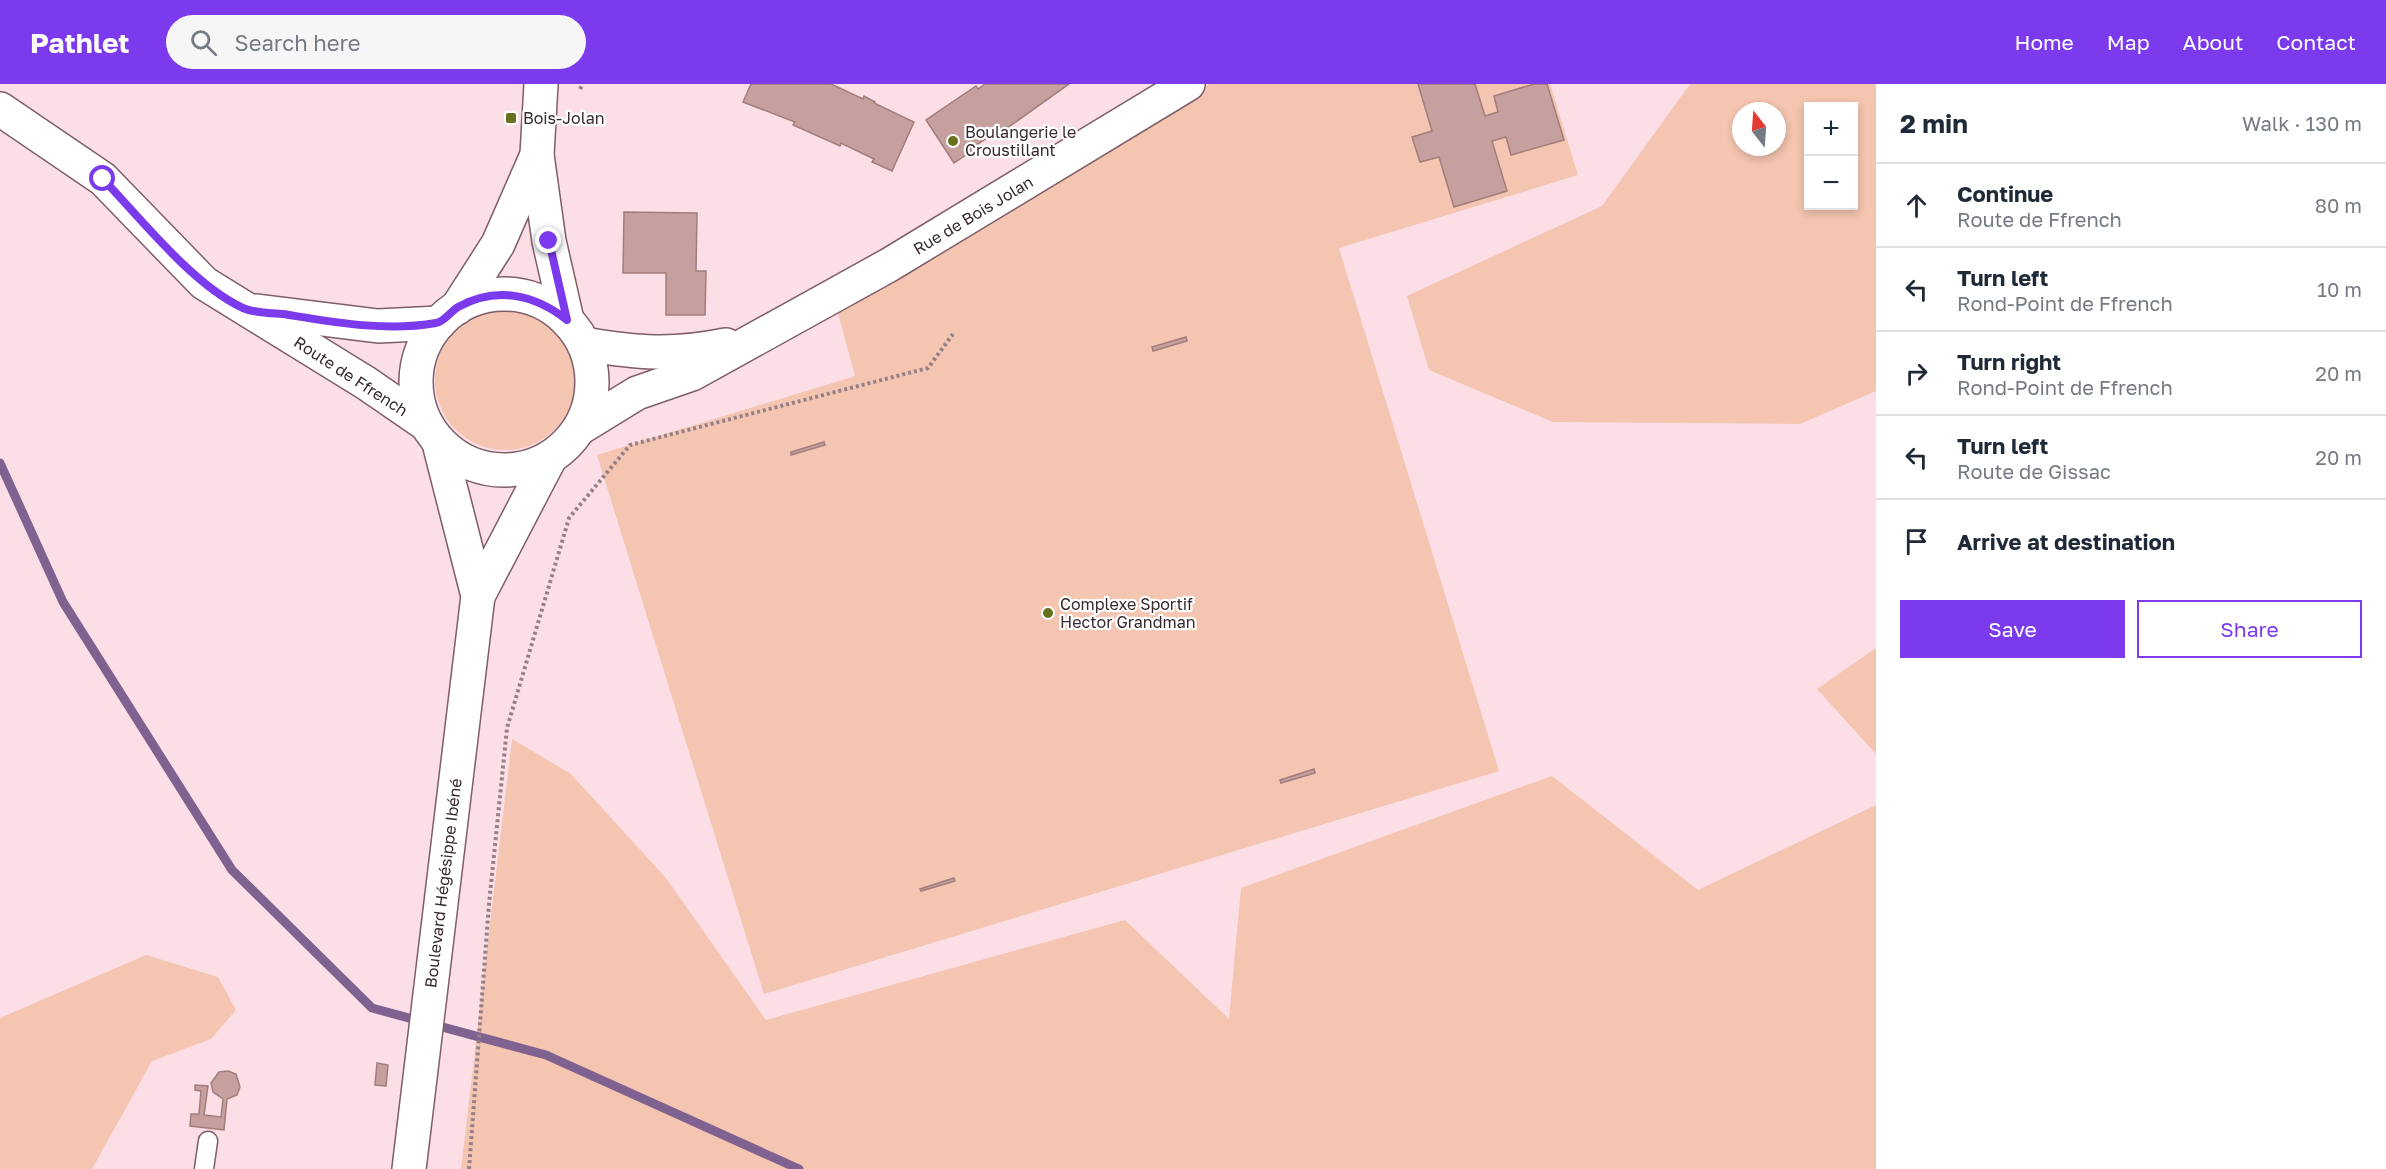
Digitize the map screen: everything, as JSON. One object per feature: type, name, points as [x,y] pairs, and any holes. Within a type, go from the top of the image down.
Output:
[{"type":"main road","points":[[537,155],[498,244],[424,346],[416,372],[418,399],[433,434],[456,457],[479,467],[505,470],[530,466],[550,458],[567,445],[580,428],[590,405],[593,381],[549,241],[537,155],[541,84]]},
{"type":"main road","name":"Rue de Bois Jolan","points":[[580,428],[637,393],[692,374],[889,265],[1188,84]]},
{"type":"main road","name":"Route de Ffrench","points":[[0,109],[103,179],[204,283],[366,383],[433,434]]},
{"type":"main road","points":[[448,315],[475,299],[494,294],[514,295],[542,303],[576,332]]},
{"type":"main road","name":"Route de Ffrench","points":[[244,309],[378,326],[448,315]]},
{"type":"main road","name":"Rue de Bois Jolan","points":[[576,332],[639,353],[690,352],[754,339]]},
{"type":"main road","name":"Boulevard Hégésippe Ibéné","points":[[433,434],[478,596]]},
{"type":"main road","name":"Boulevard Hégésippe Ibéné","points":[[409,1169],[478,596],[550,458]]},
{"type":"lane","points":[[204,1169],[208,1141]]},
{"type":"path","points":[[580,89],[583,84]]},
{"type":"path","points":[[469,1169],[489,904],[507,728],[569,518],[630,445],[928,368],[953,334]]},
{"type":"shaded area","name":"Complexe Sportif Hector Grandman","points":[[1209,84],[1550,84],[1578,175],[1339,248],[1499,771],[764,994],[597,455],[855,376],[838,313]]},
{"type":"shaded area","points":[[1690,84],[1876,84],[1876,391],[1800,424],[1553,422],[1429,370],[1407,296],[1602,206]]},
{"type":"shaded area","points":[[505,310],[532,315],[555,330],[570,353],[575,380],[570,407],[555,430],[532,445],[505,450],[478,445],[455,430],[440,407],[435,380],[440,353],[455,330],[478,315]]},
{"type":"shaded area","points":[[1876,648],[1876,754],[1817,689]]},
{"type":"shaded area","points":[[512,739],[571,774],[666,878],[766,1020],[1125,920],[1229,1019],[1241,888],[1552,776],[1698,890],[1876,805],[1876,1169],[461,1169]]},
{"type":"shaded area","points":[[146,955],[218,977],[236,1010],[211,1039],[152,1061],[92,1169],[0,1169],[0,1018]]},
{"type":"building","points":[[751,84],[831,84],[863,99],[864,96],[914,122],[892,171],[872,162],[874,159],[841,143],[840,146],[793,125],[795,122],[743,102]]},
{"type":"building","points":[[985,84],[1069,84],[1003,131],[1002,128],[970,149],[972,151],[954,163],[926,120],[976,86],[978,89]]},
{"type":"building","points":[[1418,84],[1475,84],[1485,116],[1498,112],[1494,96],[1534,84],[1547,84],[1564,140],[1511,155],[1506,137],[1492,141],[1507,191],[1454,207],[1439,157],[1420,162],[1412,137],[1432,131]]},
{"type":"building","points":[[624,212],[697,213],[696,271],[706,271],[705,315],[666,315],[666,273],[623,273]]},
{"type":"building","points":[[1186,337],[1187,341],[1153,351],[1152,347]]},
{"type":"building","points":[[824,442],[825,445],[791,455],[791,452]]},
{"type":"building","points":[[1314,769],[1315,773],[1281,783],[1280,780]]},
{"type":"building","points":[[954,878],[955,881],[921,891],[920,889]]},
{"type":"building","points":[[377,1063],[388,1065],[386,1086],[375,1085]]},
{"type":"building","points":[[228,1071],[236,1074],[240,1087],[237,1095],[227,1099],[224,1130],[190,1126],[191,1114],[199,1114],[201,1091],[195,1090],[195,1085],[208,1086],[204,1115],[221,1117],[223,1099],[213,1092],[211,1083],[219,1072]]},
{"type":"waterway","points":[[0,463],[63,602],[232,870],[372,1008],[546,1055],[799,1169]]},
{"type":"place","name":"Bois-Jolan","points":[[511,118]]},
{"type":"place","name":"Boulangerie le Croustillant","points":[[953,141]]},
{"type":"place","name":"Complexe Sportif Hector Grandman","points":[[1048,613]]},
{"type":"route","points":[[103,179],[204,283],[244,309],[333,322],[378,326],[439,323],[457,308],[475,299],[494,294],[533,299],[551,307],[567,320],[549,241]]}]
